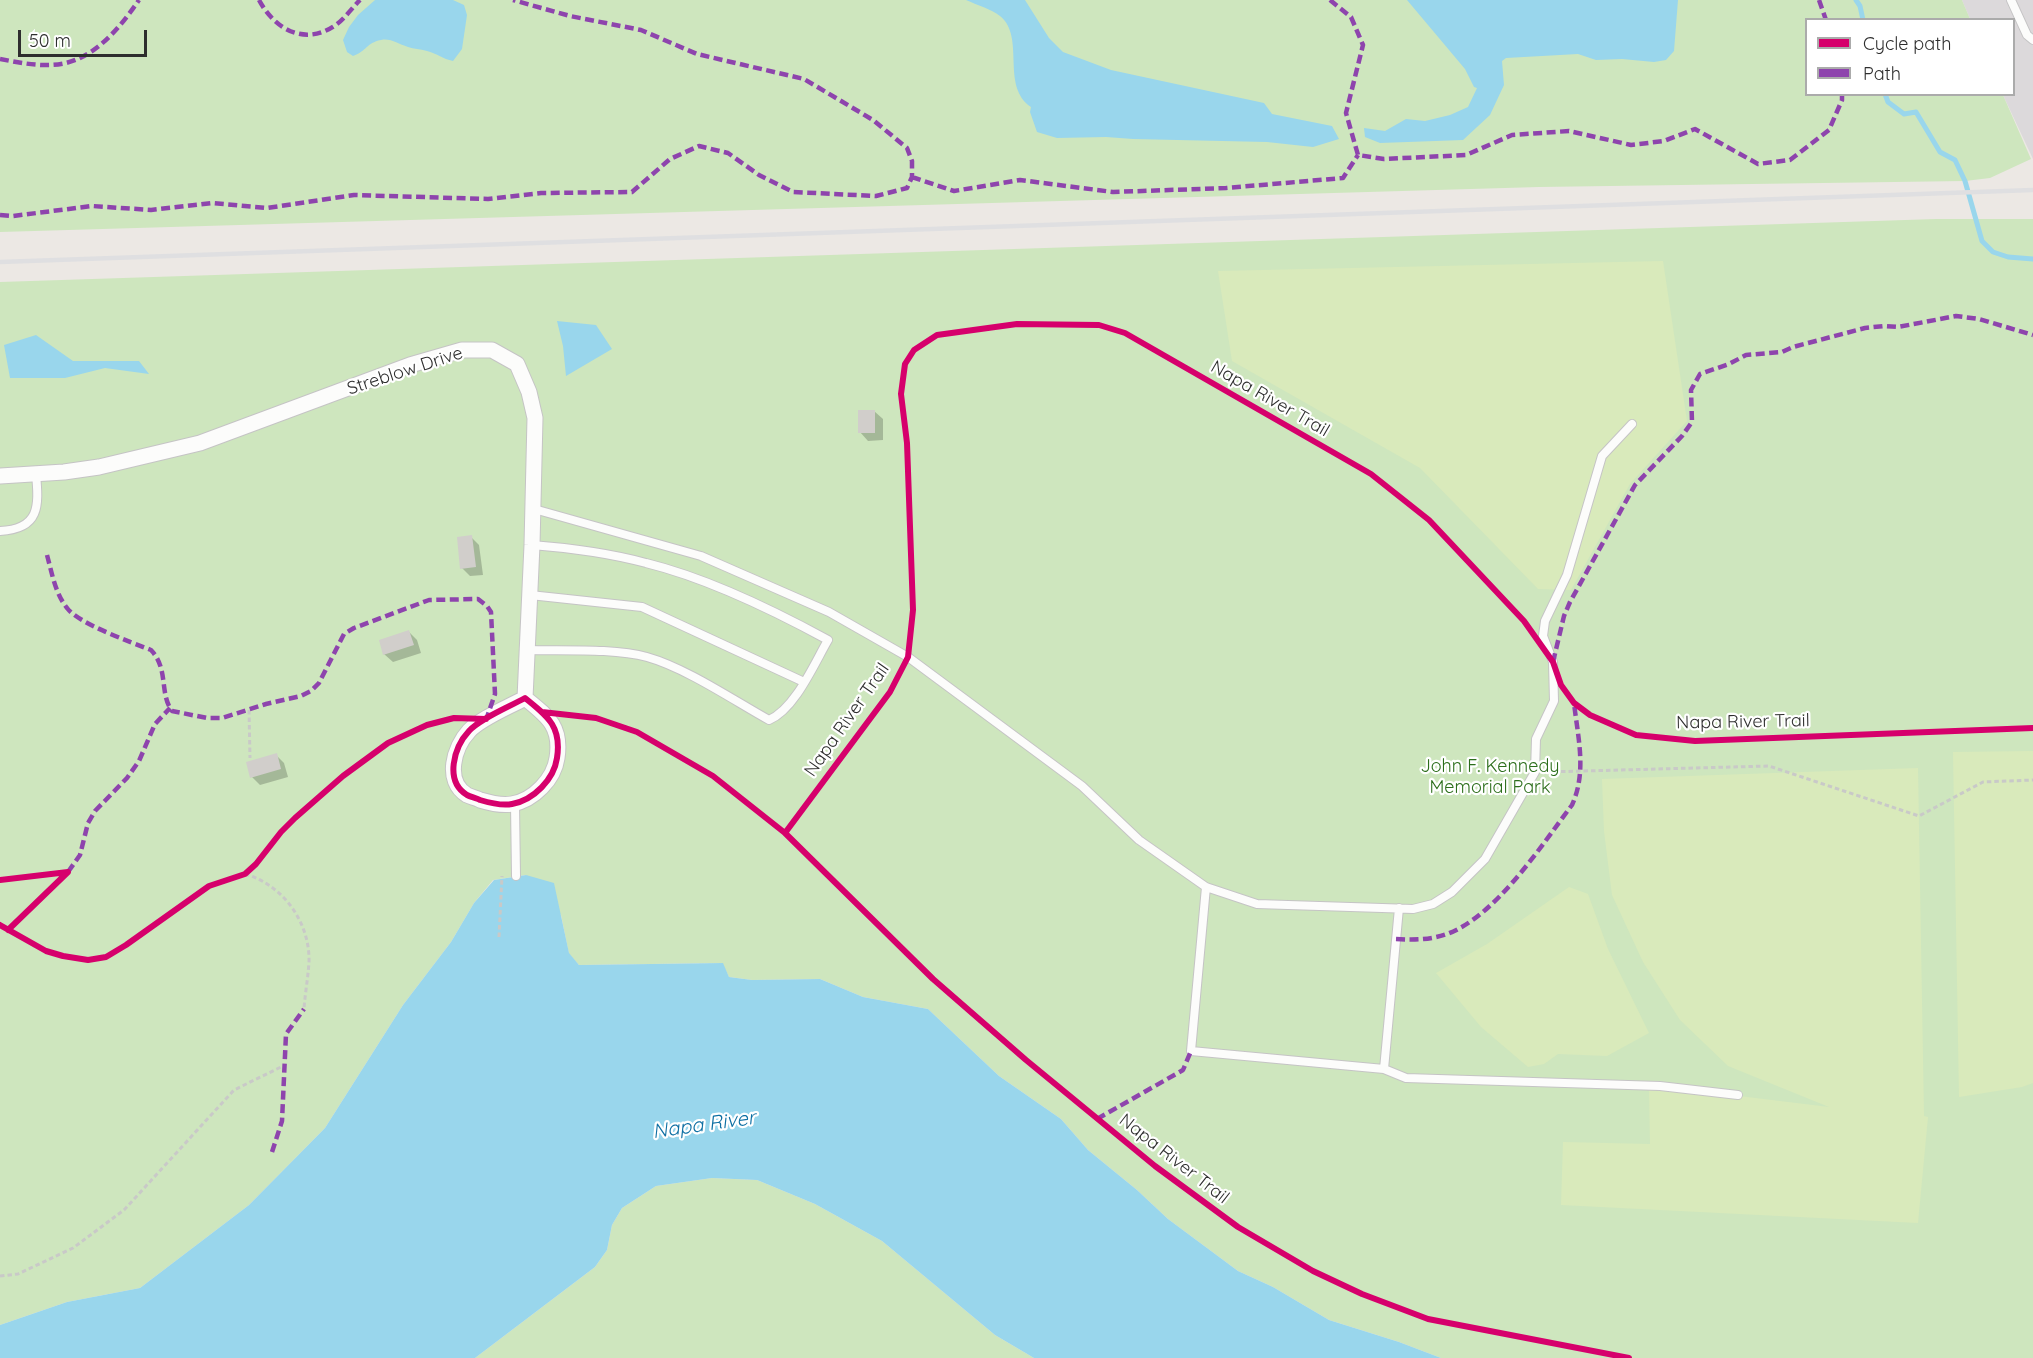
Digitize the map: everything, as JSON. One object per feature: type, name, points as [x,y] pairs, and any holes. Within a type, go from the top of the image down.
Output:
[{"type":"street","name":"Streblow Drive","points":[[0,476],[99,467],[200,443],[410,365],[462,350],[492,350],[517,364],[526,384],[535,418],[534,509],[525,698]]},
{"type":"street","points":[[525,698],[552,723],[560,742],[556,762],[548,780],[540,790],[515,804],[502,805],[467,795],[456,783],[454,766],[456,751],[462,739],[471,729],[525,698]]},
{"type":"lane","points":[[2011,0],[2027,35],[2033,40]]},
{"type":"lane","points":[[534,509],[701,556],[829,612],[908,657],[1082,786],[1139,840],[1206,887],[1257,904],[1413,909],[1432,904],[1452,892],[1485,859],[1535,772],[1536,739],[1554,701],[1553,662],[1543,636],[1545,621],[1567,575],[1602,456],[1632,424]]},
{"type":"lane","points":[[0,531],[18,530],[32,518],[38,502],[36,474]]},
{"type":"lane","points":[[527,650],[609,652],[645,657],[671,665],[770,720],[781,715],[804,682],[828,640],[793,621],[699,579],[646,563],[569,548],[532,545]]},
{"type":"lane","points":[[530,595],[642,607],[804,682]]},
{"type":"lane","points":[[515,804],[516,876]]},
{"type":"lane","points":[[1206,887],[1191,1051],[1384,1069],[1406,1078],[1649,1085],[1738,1095]]},
{"type":"lane","points":[[1384,1069],[1399,908]]},
{"type":"path","points":[[249,710],[250,758]]},
{"type":"path","points":[[1535,772],[1769,766],[1919,816],[1983,782],[2033,780]]},
{"type":"path","points":[[499,937],[503,866]]},
{"type":"path","points":[[242,875],[251,869]]},
{"type":"path","points":[[242,875],[256,877],[274,888],[294,909],[300,922],[309,961],[304,1009]]},
{"type":"path","points":[[0,1276],[18,1274],[73,1248],[124,1210],[234,1090],[283,1066]]},
{"type":"shaded area","points":[[1962,0],[2033,0],[2033,159],[2003,96],[2015,96],[2015,18],[1970,18]]},
{"type":"green space","points":[[0,0],[1962,0],[1970,18],[1805,18],[1805,96],[2003,96],[2031,159],[1990,178],[1965,181],[1539,187],[0,232]]},
{"type":"green space","name":"John F. Kennedy Memorial Park","points":[[1936,219],[2033,219],[2033,1358],[1441,1358],[1329,1320],[1273,1287],[1238,1271],[1168,1219],[1088,1150],[1061,1119],[999,1076],[928,1009],[863,997],[820,979],[752,980],[729,977],[722,963],[579,965],[569,954],[561,915],[526,875],[493,880],[474,903],[451,942],[403,1005],[325,1128],[249,1205],[140,1288],[67,1302],[0,1325],[0,282]]},
{"type":"green space","points":[[1663,261],[1687,421],[1630,484],[1571,590],[1538,589],[1420,468],[1232,361],[1218,271]]},
{"type":"green space","points":[[2033,751],[2033,1083],[2022,1087],[1959,1097],[1953,752]]},
{"type":"green space","points":[[1918,768],[1924,1116],[1928,1117],[1918,1223],[1561,1205],[1563,1142],[1650,1144],[1649,1085],[1829,1107],[1728,1066],[1680,1020],[1643,962],[1612,895],[1604,831],[1602,779]]},
{"type":"green space","points":[[1569,887],[1588,894],[1608,949],[1649,1033],[1607,1056],[1558,1054],[1544,1064],[1528,1067],[1481,1027],[1436,973],[1487,944]]},
{"type":"green space","points":[[712,1178],[757,1180],[815,1204],[882,1241],[995,1335],[1034,1358],[475,1358],[595,1267],[607,1250],[612,1225],[622,1208],[656,1186]]},
{"type":"water","points":[[375,0],[453,0],[464,5],[467,15],[462,49],[453,61],[430,52],[385,40],[372,43],[353,56],[347,52],[343,40],[358,15]]},
{"type":"water","points":[[966,0],[1025,0],[1049,38],[1063,52],[1111,70],[1264,103],[1272,114],[1332,126],[1339,139],[1313,147],[1267,142],[1106,137],[1057,138],[1037,132],[1030,112],[1031,107],[1022,98],[1017,87],[1008,25],[1000,16]]},
{"type":"water","points":[[1407,0],[1678,0],[1674,51],[1666,60],[1654,62],[1622,59],[1596,60],[1578,54],[1506,58],[1502,61],[1504,85],[1490,115],[1463,140],[1380,143],[1365,137],[1364,128],[1385,131],[1406,119],[1425,121],[1450,115],[1468,107],[1477,88],[1474,87],[1465,69]]},
{"type":"water","points":[[557,321],[596,325],[612,349],[566,376],[563,346]]},
{"type":"water","points":[[36,335],[73,361],[139,361],[149,374],[105,368],[65,378],[10,378],[4,345]]},
{"type":"water","name":"Napa River","points":[[526,875],[554,883],[569,953],[579,965],[723,963],[729,977],[752,980],[820,979],[863,997],[928,1009],[999,1076],[1061,1119],[1088,1150],[1168,1219],[1238,1271],[1273,1287],[1329,1320],[1441,1358],[1034,1358],[995,1335],[882,1241],[815,1204],[757,1180],[712,1178],[656,1186],[622,1208],[612,1225],[607,1250],[595,1267],[475,1358],[0,1358],[0,1325],[67,1302],[140,1288],[249,1205],[325,1128],[403,1005],[451,942],[474,903],[494,880]]},
{"type":"building","points":[[858,410],[875,410],[875,433],[858,433]]},
{"type":"building","points":[[472,535],[476,567],[460,569],[457,537]]},
{"type":"building","points":[[409,630],[414,645],[383,655],[379,640]]},
{"type":"building","points":[[277,753],[281,769],[250,778],[246,762]]},
{"type":"waterway","points":[[1856,0],[1863,18]]},
{"type":"waterway","points":[[1886,96],[1888,102],[1904,114],[1916,112],[1940,152],[1955,160],[1965,181],[1982,241],[1993,252],[2008,257],[2033,259]]},
{"type":"railway","points":[[0,262],[2033,190]]},
{"type":"marked path","points":[[0,59],[50,65],[78,59],[108,38],[139,0]]},
{"type":"marked path","points":[[259,0],[266,11],[283,27],[303,34],[325,31],[337,24],[360,0]]},
{"type":"marked path","points":[[0,215],[13,216],[92,206],[151,210],[212,203],[267,208],[354,195],[488,199],[541,193],[632,192],[670,159],[699,146],[728,153],[759,175],[793,192],[876,196],[907,188],[912,177],[912,161],[907,148],[873,120],[804,79],[697,54],[641,30],[570,16],[513,0]]},
{"type":"marked path","points":[[1330,0],[1351,17],[1363,45],[1346,113],[1358,155],[1384,159],[1466,155],[1512,135],[1569,131],[1631,145],[1664,141],[1695,129],[1758,164],[1790,160],[1829,130],[1842,96]]},
{"type":"marked path","points":[[1819,0],[1825,18]]},
{"type":"marked path","points":[[912,177],[954,191],[1020,180],[1113,192],[1226,188],[1343,178],[1358,155]]},
{"type":"marked path","points":[[1553,662],[1564,616],[1570,602],[1635,485],[1682,436],[1692,422],[1691,390],[1700,374],[1729,364],[1746,355],[1782,352],[1865,328],[1898,327],[1956,316],[1979,319],[2033,335]]},
{"type":"marked path","points":[[47,555],[52,576],[67,608],[82,620],[151,650],[160,665],[166,697],[172,711],[207,718],[222,718],[301,696],[311,691],[319,683],[344,634],[354,628],[429,600],[478,599],[491,612],[495,694],[487,717]]},
{"type":"marked path","points":[[1396,939],[1434,937],[1447,934],[1465,925],[1500,896],[1546,840],[1572,805],[1577,793],[1580,755],[1574,703]]},
{"type":"marked path","points":[[68,872],[80,855],[88,823],[95,811],[127,778],[139,761],[155,724],[170,708]]},
{"type":"marked path","points":[[272,1152],[282,1121],[286,1034],[304,1009]]},
{"type":"marked path","points":[[1097,1119],[1183,1070],[1191,1051]]},
{"type":"cycle path","name":"Napa River Trail","points":[[785,833],[890,692],[908,657],[913,610],[907,443],[901,394],[905,364],[914,350],[937,335],[1017,324],[1099,325],[1125,333],[1371,474],[1429,520],[1524,621],[1553,662],[1561,685],[1574,703],[1590,715],[1636,735],[1695,741],[2033,728]]},
{"type":"cycle path","points":[[525,698],[546,716],[555,730],[558,747],[552,773],[542,787],[520,802],[504,805],[467,795],[460,789],[454,773],[459,746],[469,731],[481,722],[525,698]]},
{"type":"cycle path","name":"Napa River Trail","points":[[542,712],[596,718],[637,732],[713,776],[785,833],[933,979],[1026,1060],[1155,1166],[1238,1227],[1313,1271],[1362,1294],[1428,1319],[1629,1358]]},
{"type":"cycle path","points":[[0,925],[46,951],[88,960],[106,957],[209,886],[245,874],[295,818],[343,776],[388,743],[427,725],[454,718],[486,719]]},
{"type":"cycle path","points":[[0,880],[68,872],[8,930]]}]
